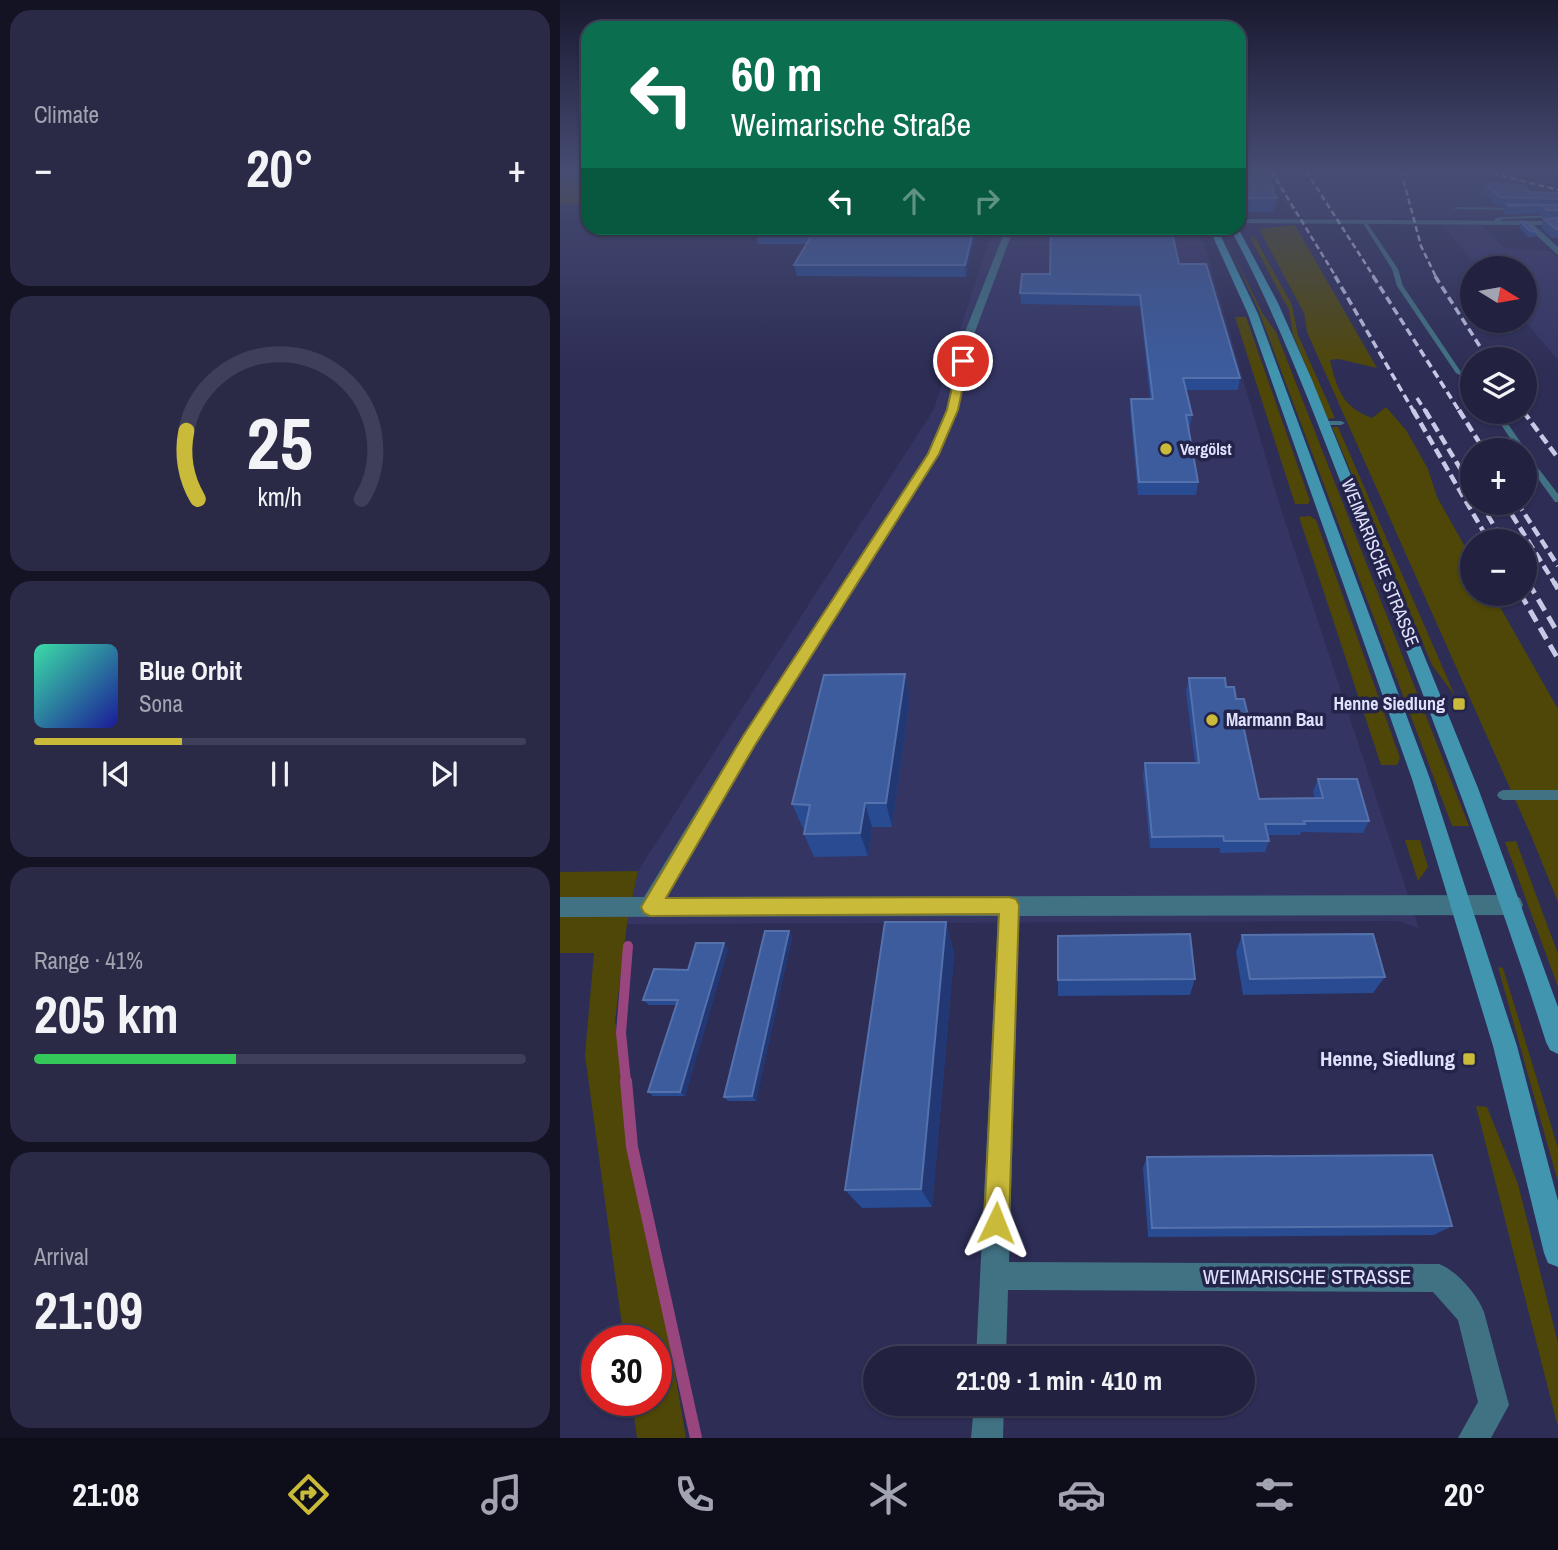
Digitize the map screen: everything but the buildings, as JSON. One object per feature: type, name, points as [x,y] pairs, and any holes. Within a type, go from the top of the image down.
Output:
[{"type":"main road","name":"WEIMARISCHE STRASSE","points":[[1218,238],[1253,314],[1360,603],[1462,904],[1505,1046],[1558,1253]]},
{"type":"main road","name":"WEIMARISCHE STRASSE","points":[[1239,238],[1277,310],[1446,728],[1513,905],[1558,1042]]},
{"type":"street","points":[[650,907],[749,740],[933,454],[952,410],[968,337],[1006,238]]},
{"type":"street","points":[[1544,238],[1558,252]]},
{"type":"street","points":[[991,1346],[1009,905]]},
{"type":"street","points":[[560,907],[1513,905]]},
{"type":"street","name":"WEIMARISCHE STRASSE","points":[[994,1276],[1439,1278],[1470,1312],[1494,1405],[1474,1438]]},
{"type":"street","points":[[987,1438],[988,1416]]},
{"type":"lane","points":[[1374,238],[1395,269],[1400,286],[1460,374]]},
{"type":"lane","points":[[1323,423],[1341,423]]},
{"type":"lane","points":[[1537,471],[1558,500]]},
{"type":"lane","points":[[1503,795],[1558,795]]},
{"type":"shaded area","points":[[990,238],[1202,238],[1279,503],[1419,928],[1398,921],[627,924],[638,871],[934,409]]},
{"type":"shaded area","points":[[1225,238],[1263,314],[1276,332],[1469,826],[1452,826],[1258,309]]},
{"type":"shaded area","points":[[1251,238],[1255,238],[1292,305],[1298,335],[1335,418],[1328,419],[1293,335],[1289,310]]},
{"type":"shaded area","points":[[1264,238],[1303,238],[1377,368],[1339,359],[1330,360],[1342,396],[1362,414],[1372,418],[1386,407],[1406,430],[1428,469],[1437,497],[1460,538],[1460,606],[1499,606],[1558,709],[1558,902],[1530,833],[1307,332],[1304,313]]},
{"type":"shaded area","points":[[1453,238],[1495,238],[1504,248],[1550,251],[1558,258],[1558,360],[1535,333],[1537,256],[1469,256]]},
{"type":"shaded area","points":[[1235,317],[1246,317],[1310,501],[1308,504],[1295,504]]},
{"type":"shaded area","points":[[1332,427],[1338,427],[1455,696],[1432,665]]},
{"type":"shaded area","points":[[1310,516],[1316,520],[1400,758],[1397,765],[1381,765],[1299,517]]},
{"type":"shaded area","points":[[1405,840],[1420,840],[1428,867],[1418,881]]},
{"type":"shaded area","points":[[1516,841],[1558,954],[1558,987],[1505,842]]},
{"type":"shaded area","points":[[638,871],[627,924],[615,1021],[667,1325],[622,1325],[585,1055],[594,953],[560,953],[560,872]]},
{"type":"shaded area","points":[[1498,967],[1503,968],[1558,1148],[1558,1182]]},
{"type":"shaded area","points":[[1476,1106],[1487,1107],[1518,1184],[1558,1343],[1558,1427]]},
{"type":"shaded area","points":[[672,1356],[686,1438],[637,1438],[634,1416],[672,1416]]},
{"type":"waterway","points":[[626,1082],[621,1033],[628,946]]},
{"type":"waterway","points":[[626,1081],[632,1147],[696,1438]]},
{"type":"railway","points":[[1312,238],[1336,277]]},
{"type":"railway","points":[[1349,238],[1374,277]]},
{"type":"railway","points":[[1419,238],[1436,277]]},
{"type":"railway","points":[[1335,276],[1414,412]]},
{"type":"railway","points":[[1373,276],[1460,412]]},
{"type":"railway","points":[[1435,276],[1480,347]]},
{"type":"railway","points":[[1417,398],[1426,412]]},
{"type":"railway","points":[[1413,410],[1482,529]]},
{"type":"railway","points":[[1425,410],[1460,468]]},
{"type":"railway","points":[[1459,410],[1476,438]]},
{"type":"railway","points":[[1533,424],[1558,458]]},
{"type":"railway","points":[[1488,515],[1496,529]]},
{"type":"railway","points":[[1512,515],[1555,584]]},
{"type":"railway","points":[[1525,515],[1558,566]]},
{"type":"railway","points":[[1554,582],[1558,589]]},
{"type":"railway","points":[[1537,597],[1558,633]]},
{"type":"railway","points":[[1527,606],[1558,659]]},
{"type":"place","name":"Vergölst","points":[[1166,449]]},
{"type":"place","name":"Henne Siedlung","points":[[1459,704]]},
{"type":"place","name":"Marmann Bau","points":[[1212,720]]},
{"type":"place","name":"Henne, Siedlung","points":[[1469,1059]]},
{"type":"route","points":[[963,361],[952,410],[933,454],[749,740],[650,907],[1009,905],[996,1223]]}]
